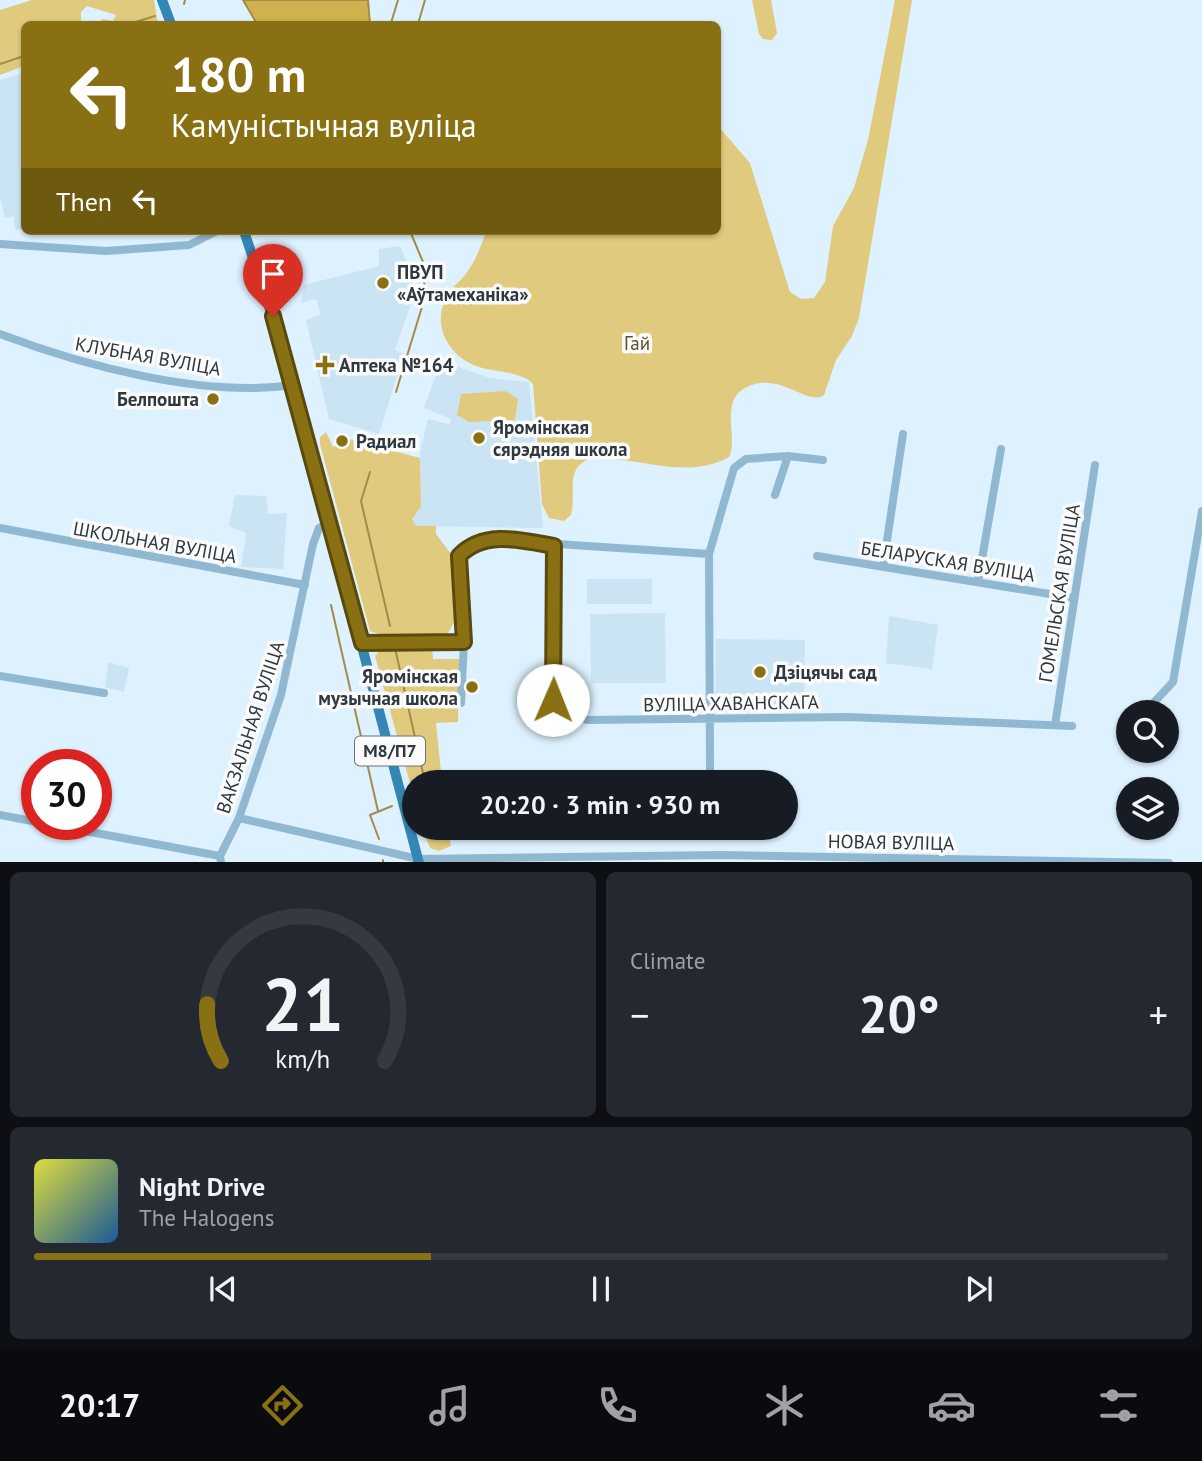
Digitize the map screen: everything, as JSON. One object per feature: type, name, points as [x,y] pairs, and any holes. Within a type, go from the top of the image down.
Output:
[{"type":"main road","points":[[162,0],[170,21]]},
{"type":"main road","name":"М8/П7","points":[[245,235],[293,385],[419,861]]},
{"type":"street","points":[[0,244],[106,251],[188,245],[209,235]]},
{"type":"street","name":"КЛУБНАЯ ВУЛІЦА","points":[[0,334],[76,361],[168,379],[260,389],[293,385]]},
{"type":"street","points":[[883,567],[903,433]]},
{"type":"street","points":[[978,582],[1001,449]]},
{"type":"street","points":[[710,769],[709,554],[734,468],[746,458],[788,456],[823,460]]},
{"type":"street","points":[[775,495],[788,456]]},
{"type":"street","name":"ГОМЕЛЬСКАЯ ВУЛІЦА","points":[[1055,725],[1095,465]]},
{"type":"street","points":[[1156,700],[1173,682],[1202,511]]},
{"type":"street","name":"ВАКЗАЛЬНАЯ ВУЛІЦА","points":[[220,859],[239,818],[281,695],[319,528],[330,522]]},
{"type":"street","name":"ШКОЛЬНАЯ ВУЛІЦА","points":[[0,528],[305,585]]},
{"type":"street","points":[[461,703],[464,642],[459,556],[468,547],[478,541],[497,540],[554,546],[709,554]]},
{"type":"street","name":"ВУЛІЦА ХАВАНСКАГА","points":[[554,546],[553,700],[560,712],[588,720],[848,717],[1072,726]]},
{"type":"street","name":"БЕЛАРУСКАЯ ВУЛІЦА","points":[[817,556],[1074,598]]},
{"type":"street","points":[[362,643],[464,642]]},
{"type":"street","points":[[0,676],[104,693]]},
{"type":"street","points":[[0,816],[21,819]]},
{"type":"street","name":"НОВАЯ ВУЛІЦА","points":[[239,818],[419,861],[696,859],[1051,862]]},
{"type":"street","points":[[112,837],[220,859]]},
{"type":"shaded area","points":[[243,0],[368,0],[370,21],[255,21]]},
{"type":"shaded area","points":[[21,74],[21,229],[15,230],[14,216],[5,218],[0,196],[0,80]]},
{"type":"shaded area","points":[[400,246],[410,270],[413,298],[395,350],[404,354],[379,434],[329,419],[306,320],[321,314],[316,299],[301,303],[304,285],[379,266],[379,249]]},
{"type":"shaded area","name":"Яромінская сярэдняя школа","points":[[441,361],[490,378],[529,382],[543,528],[415,526],[412,519],[421,507],[420,452],[428,419],[449,424],[451,419],[424,408]]},
{"type":"shaded area","points":[[235,495],[266,496],[268,514],[287,513],[283,569],[241,567],[246,533],[229,526]]},
{"type":"shaded area","points":[[587,579],[652,579],[652,604],[587,604]]},
{"type":"shaded area","points":[[665,613],[666,683],[591,683],[590,614]]},
{"type":"shaded area","points":[[889,616],[938,625],[932,669],[886,663]]},
{"type":"shaded area","name":"Дзіцячы сад","points":[[716,639],[805,640],[804,706],[715,705]]},
{"type":"shaded area","points":[[108,662],[129,668],[124,692],[105,687]]},
{"type":"green space","points":[[32,0],[154,0],[158,21],[113,21],[116,15],[87,6],[81,12],[81,21],[21,21],[21,67],[0,75],[0,10]]},
{"type":"green space","points":[[752,0],[771,0],[777,33],[772,40],[763,39],[759,34]]},
{"type":"green space","name":"Гай","points":[[895,0],[912,0],[859,318],[852,336],[836,360],[824,395],[810,397],[771,383],[747,387],[738,393],[733,401],[729,457],[695,467],[589,459],[576,469],[571,515],[564,521],[549,518],[542,504],[533,384],[521,376],[483,368],[466,361],[450,347],[442,328],[441,318],[447,296],[472,265],[485,235],[721,235],[721,129],[750,163],[790,292],[801,299],[814,298],[825,282],[833,226],[854,188],[868,140]]},
{"type":"green space","points":[[505,391],[518,399],[515,420],[469,422],[457,415],[461,394]]},
{"type":"green space","points":[[326,432],[333,447],[346,443],[345,438],[420,458],[421,507],[412,519],[416,526],[436,526],[436,534],[454,558],[456,571],[458,615],[447,635],[388,637],[370,631],[320,444],[320,437]]},
{"type":"green space","points":[[402,645],[432,647],[433,659],[460,659],[458,722],[436,723],[441,770],[406,770],[375,656],[382,648]]},
{"type":"green space","points":[[427,840],[450,840],[451,846],[439,851],[430,848]]},
{"type":"waterway","points":[[184,4],[185,0]]},
{"type":"waterway","points":[[392,21],[398,0]]},
{"type":"waterway","points":[[419,21],[425,0]]},
{"type":"waterway","points":[[139,21],[155,16]]},
{"type":"waterway","points":[[0,64],[21,57]]},
{"type":"waterway","points":[[396,392],[425,297],[423,262],[412,235]]},
{"type":"waterway","points":[[370,472],[361,501],[390,626]]},
{"type":"waterway","points":[[331,605],[378,811]]},
{"type":"waterway","points":[[395,648],[422,770]]},
{"type":"waterway","points":[[379,839],[370,815],[392,806]]},
{"type":"place","name":"ПВУП «Аўтамеханіка»","points":[[383,283]]},
{"type":"place","name":"Аптека №164","points":[[325,365]]},
{"type":"place","name":"Белпошта","points":[[213,399]]},
{"type":"place","name":"Яромінская сярэдняя школа","points":[[479,438]]},
{"type":"place","name":"Радиал","points":[[342,441]]},
{"type":"place","name":"Дзіцячы сад","points":[[760,672]]},
{"type":"place","name":"Яромінская музычная школа","points":[[472,687]]},
{"type":"route","points":[[273,316],[362,643],[464,642],[459,556],[478,541],[497,540],[554,546],[553,700]]}]
